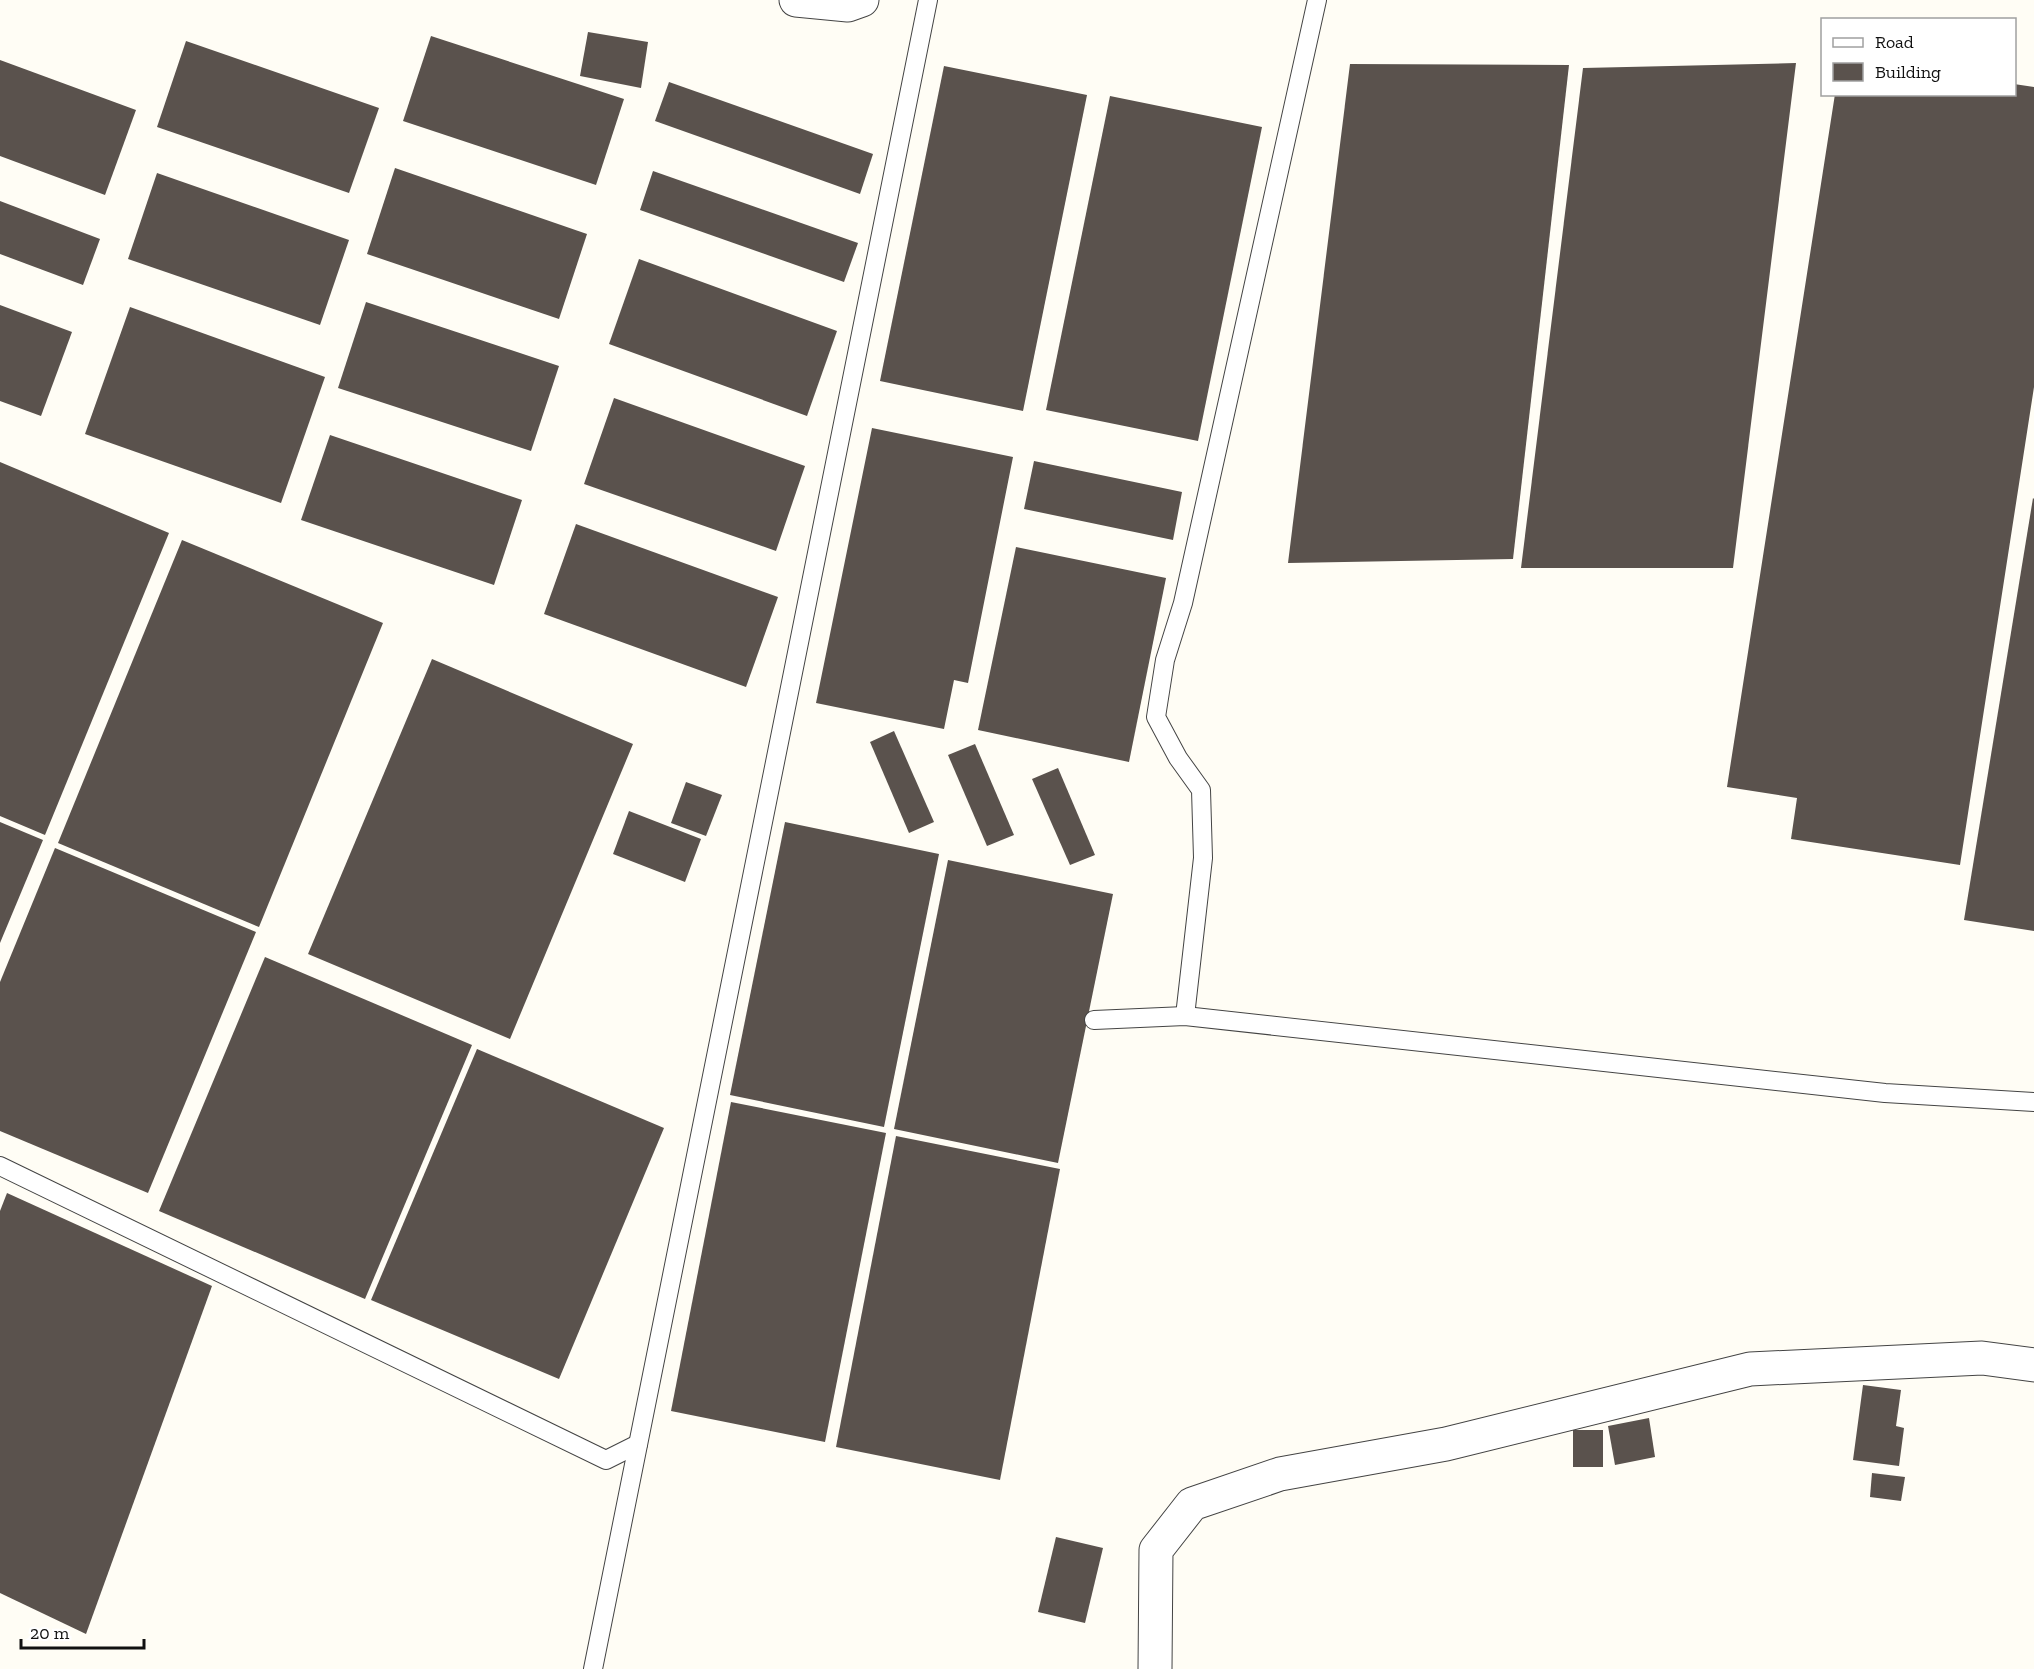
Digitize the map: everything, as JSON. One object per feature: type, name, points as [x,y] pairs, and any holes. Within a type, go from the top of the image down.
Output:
[{"type":"street","points":[[796,0],[848,5],[862,0]]},
{"type":"street","points":[[1155,1669],[1156,1550],[1192,1504],[1280,1474],[1446,1444],[1750,1369],[1982,1358],[2034,1365]]},
{"type":"lane","points":[[593,1669],[928,0]]},
{"type":"lane","points":[[1185,1016],[1203,858],[1202,790],[1178,758],[1156,717],[1165,660],[1183,603],[1317,0]]},
{"type":"lane","points":[[1095,1020],[1185,1016],[1885,1093],[2034,1102]]},
{"type":"lane","points":[[0,1166],[606,1460],[638,1444]]},
{"type":"building","points":[[588,32],[648,42],[641,88],[580,76]]},
{"type":"building","points":[[431,36],[624,99],[596,185],[403,121]]},
{"type":"building","points":[[186,41],[379,108],[349,193],[157,127]]},
{"type":"building","points":[[0,60],[136,110],[105,195],[0,156]]},
{"type":"building","points":[[1796,63],[1733,568],[1521,568],[1583,68]]},
{"type":"building","points":[[1350,64],[1569,65],[1513,559],[1288,563]]},
{"type":"building","points":[[944,66],[1087,95],[1023,411],[880,381]]},
{"type":"building","points":[[669,82],[873,154],[860,194],[655,121]]},
{"type":"building","points":[[2016,84],[2034,87],[2034,387],[1960,865],[1791,839],[1797,798],[1727,787],[1835,96],[2016,96]]},
{"type":"building","points":[[1110,96],[1262,127],[1198,441],[1046,410]]},
{"type":"building","points":[[395,168],[587,234],[559,319],[367,254]]},
{"type":"building","points":[[653,171],[858,243],[844,282],[640,210]]},
{"type":"building","points":[[157,173],[349,240],[320,325],[128,259]]},
{"type":"building","points":[[0,201],[100,239],[83,285],[0,254]]},
{"type":"building","points":[[639,259],[837,331],[807,416],[609,344]]},
{"type":"building","points":[[366,302],[559,366],[531,451],[338,388]]},
{"type":"building","points":[[0,305],[72,332],[41,416],[0,401]]},
{"type":"building","points":[[130,307],[325,377],[281,503],[85,434]]},
{"type":"building","points":[[614,398],[805,466],[776,551],[584,484]]},
{"type":"building","points":[[872,428],[1013,457],[968,683],[954,680],[944,729],[816,703]]},
{"type":"building","points":[[330,435],[522,500],[494,585],[301,520]]},
{"type":"building","points":[[1034,461],[1182,492],[1173,540],[1024,509]]},
{"type":"building","points":[[0,462],[169,533],[45,835],[0,816]]},
{"type":"building","points":[[2034,499],[2034,931],[1964,920]]},
{"type":"building","points":[[576,524],[778,597],[746,687],[544,614]]},
{"type":"building","points":[[182,540],[383,623],[259,927],[58,843]]},
{"type":"building","points":[[1016,547],[1166,578],[1129,762],[978,730]]},
{"type":"building","points":[[432,659],[633,744],[510,1039],[308,954]]},
{"type":"building","points":[[894,731],[934,822],[909,833],[870,742]]},
{"type":"building","points":[[975,744],[1014,835],[987,846],[948,755]]},
{"type":"building","points":[[1058,768],[1095,855],[1070,865],[1032,779]]},
{"type":"building","points":[[686,782],[722,795],[706,836],[671,823]]},
{"type":"building","points":[[629,811],[701,839],[685,882],[613,854]]},
{"type":"building","points":[[0,822],[43,840],[0,943]]},
{"type":"building","points":[[785,822],[939,854],[884,1127],[730,1095]]},
{"type":"building","points":[[55,848],[256,932],[148,1193],[0,1131],[0,982]]},
{"type":"building","points":[[948,860],[1113,894],[1058,1163],[894,1129]]},
{"type":"building","points":[[265,957],[472,1045],[365,1299],[159,1211]]},
{"type":"building","points":[[477,1049],[664,1128],[559,1379],[371,1300]]},
{"type":"building","points":[[731,1102],[886,1133],[825,1442],[671,1411]]},
{"type":"building","points":[[896,1136],[1060,1169],[1000,1480],[836,1447]]},
{"type":"building","points":[[7,1193],[212,1286],[86,1634],[0,1593],[0,1211]]},
{"type":"building","points":[[1863,1385],[1901,1390],[1896,1426],[1904,1428],[1899,1466],[1853,1460]]},
{"type":"building","points":[[1649,1418],[1655,1457],[1615,1465],[1608,1426]]},
{"type":"building","points":[[1573,1430],[1603,1430],[1603,1467],[1573,1467]]},
{"type":"building","points":[[1872,1473],[1905,1477],[1901,1501],[1870,1497]]},
{"type":"building","points":[[1056,1537],[1103,1548],[1085,1623],[1038,1612]]}]
